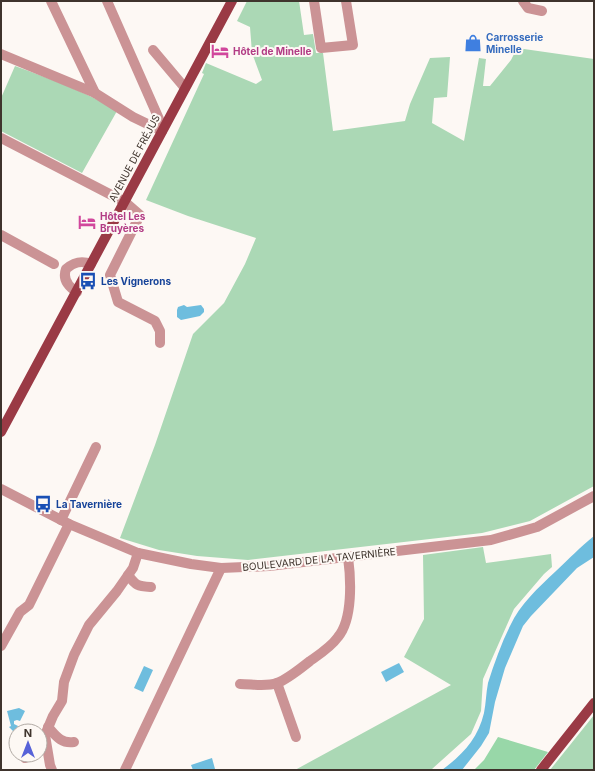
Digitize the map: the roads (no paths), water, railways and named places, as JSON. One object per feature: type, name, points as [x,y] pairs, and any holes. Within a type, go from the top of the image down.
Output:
[{"type":"main road","name":"AVENUE DE FRÉJUS","points":[[1,432],[232,1]]},
{"type":"main road","points":[[541,770],[594,703]]},
{"type":"street","points":[[51,1],[95,93]]},
{"type":"street","points":[[314,1],[321,48],[353,46],[346,1]]},
{"type":"street","points":[[523,1],[528,8],[542,11]]},
{"type":"street","points":[[110,3],[159,119],[162,131]]},
{"type":"street","points":[[153,50],[185,88]]},
{"type":"street","points":[[1,54],[95,93],[133,117],[162,131]]},
{"type":"street","points":[[1,138],[125,202],[140,216],[110,275],[118,302],[155,321],[160,331],[160,343]]},
{"type":"street","points":[[1,235],[61,267],[78,262],[91,264]]},
{"type":"street","points":[[61,267],[67,284],[77,292]]},
{"type":"street","points":[[1,646],[20,612],[29,605],[96,447]]},
{"type":"street","name":"BOULEVARD DE LA TAVERNIÈRE","points":[[1,489],[65,522],[138,553],[191,564],[221,568],[270,566],[478,542],[536,527],[594,496]]},
{"type":"street","points":[[48,727],[62,701],[64,682],[74,655],[89,625],[117,591],[133,568],[138,553]]},
{"type":"street","points":[[240,684],[262,685],[277,683],[300,670],[339,637],[345,625],[351,594],[348,557]]},
{"type":"street","points":[[125,770],[221,568]]},
{"type":"street","points":[[128,575],[134,584],[152,587]]},
{"type":"street","points":[[277,683],[296,738]]},
{"type":"street","points":[[48,736],[66,742],[74,742]]},
{"type":"street","points":[[48,758],[52,770]]},
{"type":"water","points":[[184,305],[187,307],[201,305],[204,312],[200,316],[181,320],[177,317],[177,310],[178,307]]},
{"type":"water","points":[[594,536],[594,557],[577,568],[523,626],[505,668],[495,702],[489,733],[481,746],[462,770],[442,770],[468,746],[478,731],[484,713],[488,683],[501,647],[514,618],[524,603],[536,590]]},
{"type":"water","points":[[399,663],[404,672],[386,682],[381,672]]},
{"type":"water","points":[[144,666],[153,670],[143,692],[134,688]]},
{"type":"water","points":[[19,708],[25,711],[20,721],[17,720],[14,721],[14,723],[10,723],[7,711]]},
{"type":"water","points":[[212,758],[215,769],[193,770],[191,765]]},
{"type":"place","name":"Carrosserie Minelle","points":[[473,43]]},
{"type":"place","name":"Hôtel de Minelle","points":[[220,51]]},
{"type":"place","name":"Hôtel Les Bruyères","points":[[87,222]]},
{"type":"place","name":"Les Vignerons","points":[[88,281]]},
{"type":"place","name":"La Tavernière","points":[[43,504]]}]
